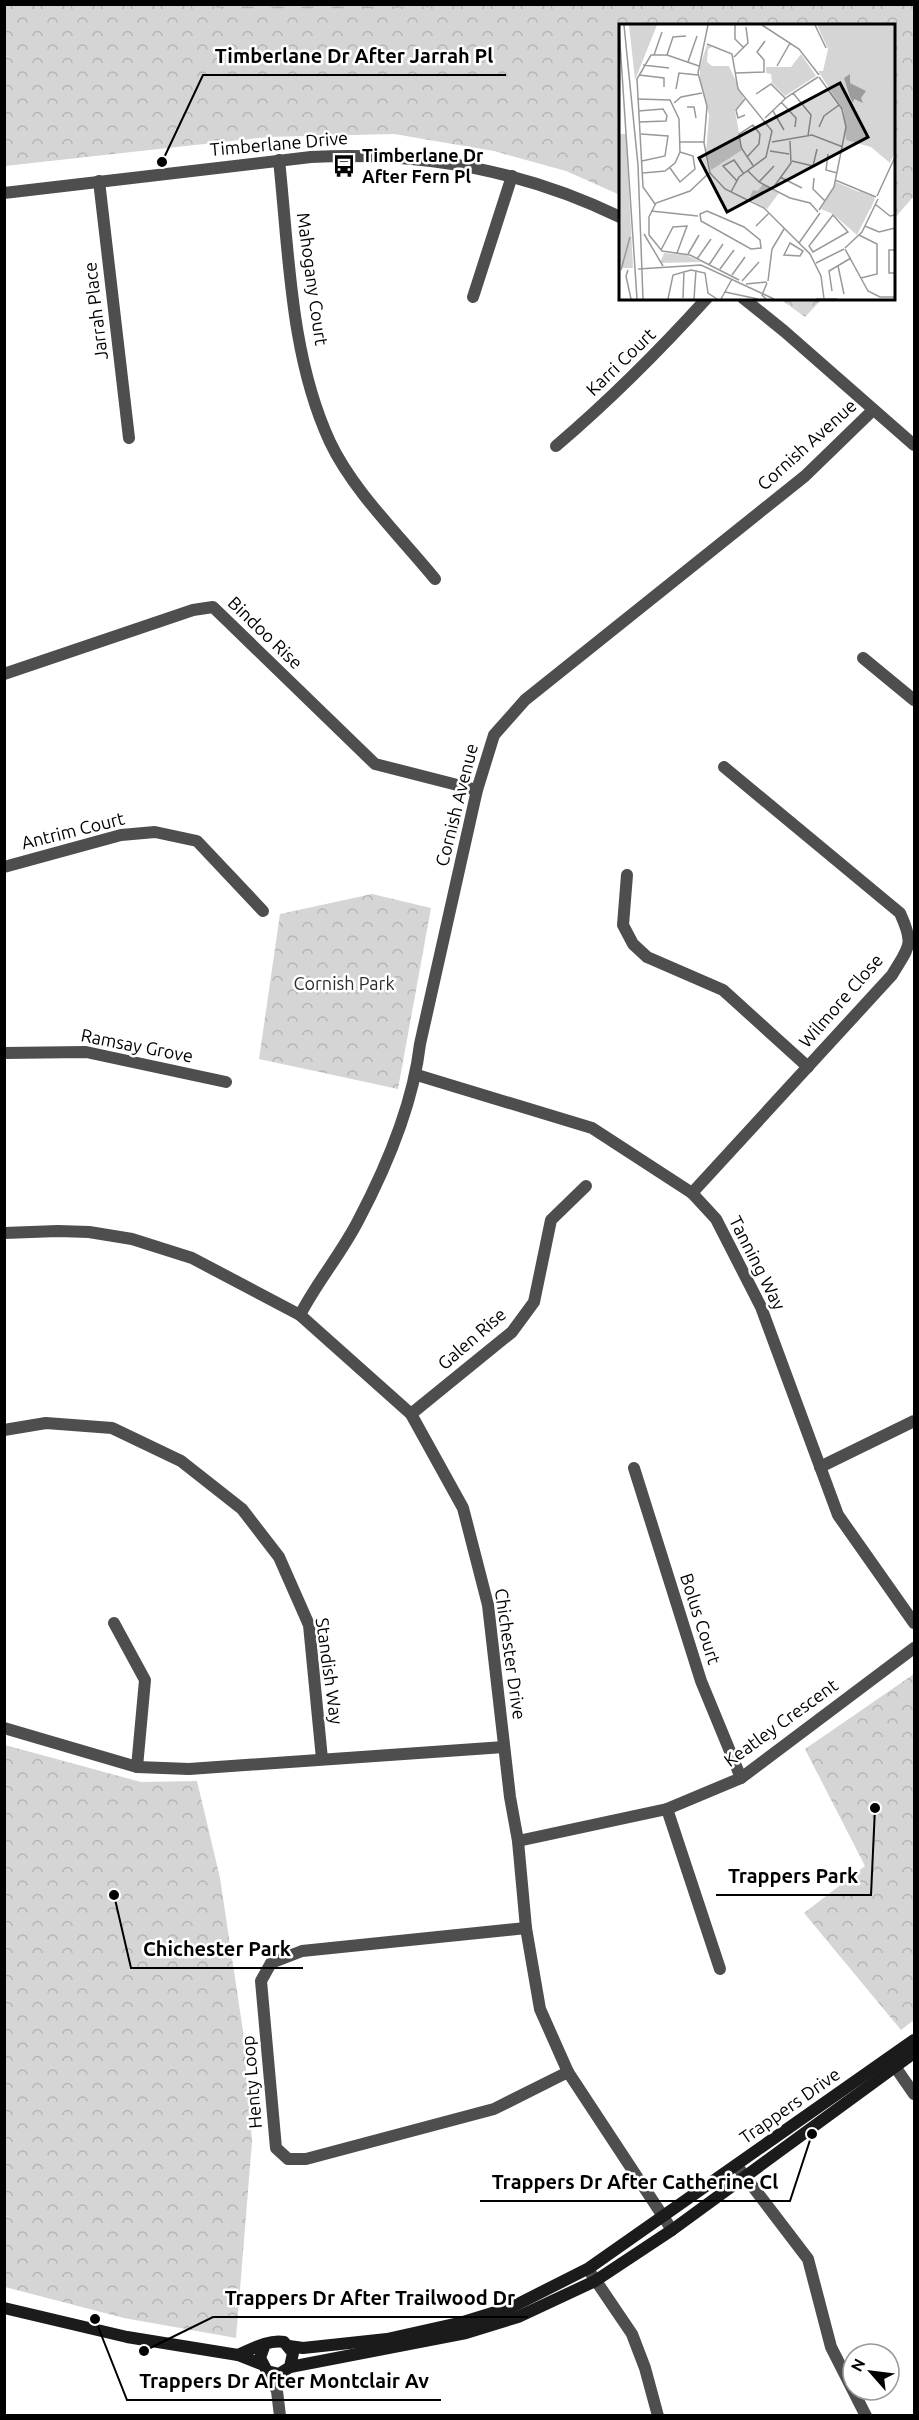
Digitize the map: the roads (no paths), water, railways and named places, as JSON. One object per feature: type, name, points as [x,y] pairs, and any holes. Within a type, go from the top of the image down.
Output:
[{"type":"main road","name":"Trappers Drive","points":[[287,2370],[466,2333],[518,2317],[596,2281],[672,2230],[741,2170],[892,2062],[915,2040]]},
{"type":"main road","name":"Trappers Drive","points":[[892,2062],[915,2053]]},
{"type":"main road","name":"Trappers Drive","points":[[289,2346],[303,2348],[387,2339],[463,2322],[512,2307],[589,2268],[661,2216],[741,2170]]},
{"type":"main road","points":[[4,2308],[127,2337],[238,2355],[272,2374],[287,2370],[293,2360],[289,2346],[277,2340],[238,2355]]},
{"type":"main road","points":[[264,2368],[260,2358],[265,2344]]},
{"type":"street","name":"Timberlane Drive","points":[[4,193],[279,160],[353,154],[444,161],[512,176],[569,195],[619,216]]},
{"type":"street","name":"Mahogany Court","points":[[279,160],[297,328],[315,399],[330,442],[350,476],[435,579]]},
{"type":"street","points":[[473,297],[512,176]]},
{"type":"street","name":"Jarrah Place","points":[[99,181],[129,438]]},
{"type":"street","name":"Karri Court","points":[[556,446],[637,374],[705,300]]},
{"type":"street","points":[[745,300],[915,445]]},
{"type":"street","name":"Cornish Avenue","points":[[300,1315],[358,1222],[394,1144],[417,1075],[420,1044],[477,790],[494,735],[525,700],[805,476],[873,410]]},
{"type":"street","name":"Bindoo Rise","points":[[4,674],[193,610],[213,607],[375,764],[477,790]]},
{"type":"street","points":[[863,658],[915,700]]},
{"type":"street","name":"Wilmore Close","points":[[692,1193],[892,975],[910,945],[909,932],[900,913],[724,767]]},
{"type":"street","name":"Antrim Court","points":[[4,867],[121,835],[155,832],[196,841],[263,911]]},
{"type":"street","points":[[627,875],[623,925],[633,944],[647,957],[723,990],[808,1067]]},
{"type":"street","name":"Ramsay Grove","points":[[4,1053],[86,1052],[226,1082]]},
{"type":"street","name":"Tanning Way","points":[[417,1075],[592,1128],[692,1193],[716,1219],[761,1307],[838,1515],[915,1623]]},
{"type":"street","name":"Galen Rise","points":[[411,1414],[512,1332],[534,1302],[551,1220],[586,1186]]},
{"type":"street","name":"Chichester Drive","points":[[4,1233],[37,1231],[89,1233],[162,1247],[192,1258],[300,1315],[411,1414],[463,1508],[488,1605],[504,1747],[518,1841],[526,1928],[540,2009],[568,2072],[672,2230]]},
{"type":"street","points":[[820,1467],[915,1421]]},
{"type":"street","name":"Standish Way","points":[[4,1430],[46,1423],[112,1428],[181,1461],[242,1509],[279,1557],[309,1625],[322,1759]]},
{"type":"street","name":"Bolus Court","points":[[634,1468],[701,1681],[741,1778]]},
{"type":"street","points":[[114,1623],[145,1680],[137,1767]]},
{"type":"street","name":"Keatley Crescent","points":[[518,1841],[667,1809],[741,1778],[915,1648]]},
{"type":"street","points":[[4,1728],[137,1767],[189,1769],[504,1747]]},
{"type":"street","points":[[667,1809],[720,1969]]},
{"type":"street","name":"Henty Loop","points":[[526,1928],[302,1951],[271,1963],[261,1981],[276,2148],[288,2158],[317,2156],[494,2109],[568,2072]]},
{"type":"street","points":[[892,2062],[915,2094]]},
{"type":"street","points":[[741,2170],[808,2259],[831,2347],[866,2415]]},
{"type":"street","points":[[589,2268],[632,2334],[645,2368],[658,2415]]},
{"type":"street","points":[[264,2368],[276,2391],[280,2415]]},
{"type":"street","points":[[276,2391],[287,2370]]},
{"type":"place","name":"Timberlane Dr After Jarrah Pl","points":[[162,162]]},
{"type":"place","name":"Timberlane Dr After Fern Pl","points":[[344,166]]},
{"type":"place","name":"Trappers Park","points":[[875,1808]]},
{"type":"place","name":"Chichester Park","points":[[114,1895]]},
{"type":"place","name":"Trappers Dr After Catherine Cl","points":[[812,2134]]},
{"type":"place","name":"Trappers Dr After Montclair Av","points":[[95,2319]]},
{"type":"place","name":"Trappers Dr After Trailwood Dr","points":[[144,2351]]},
{"type":"park label","name":"Cornish Park","points":[[344,984]]}]
